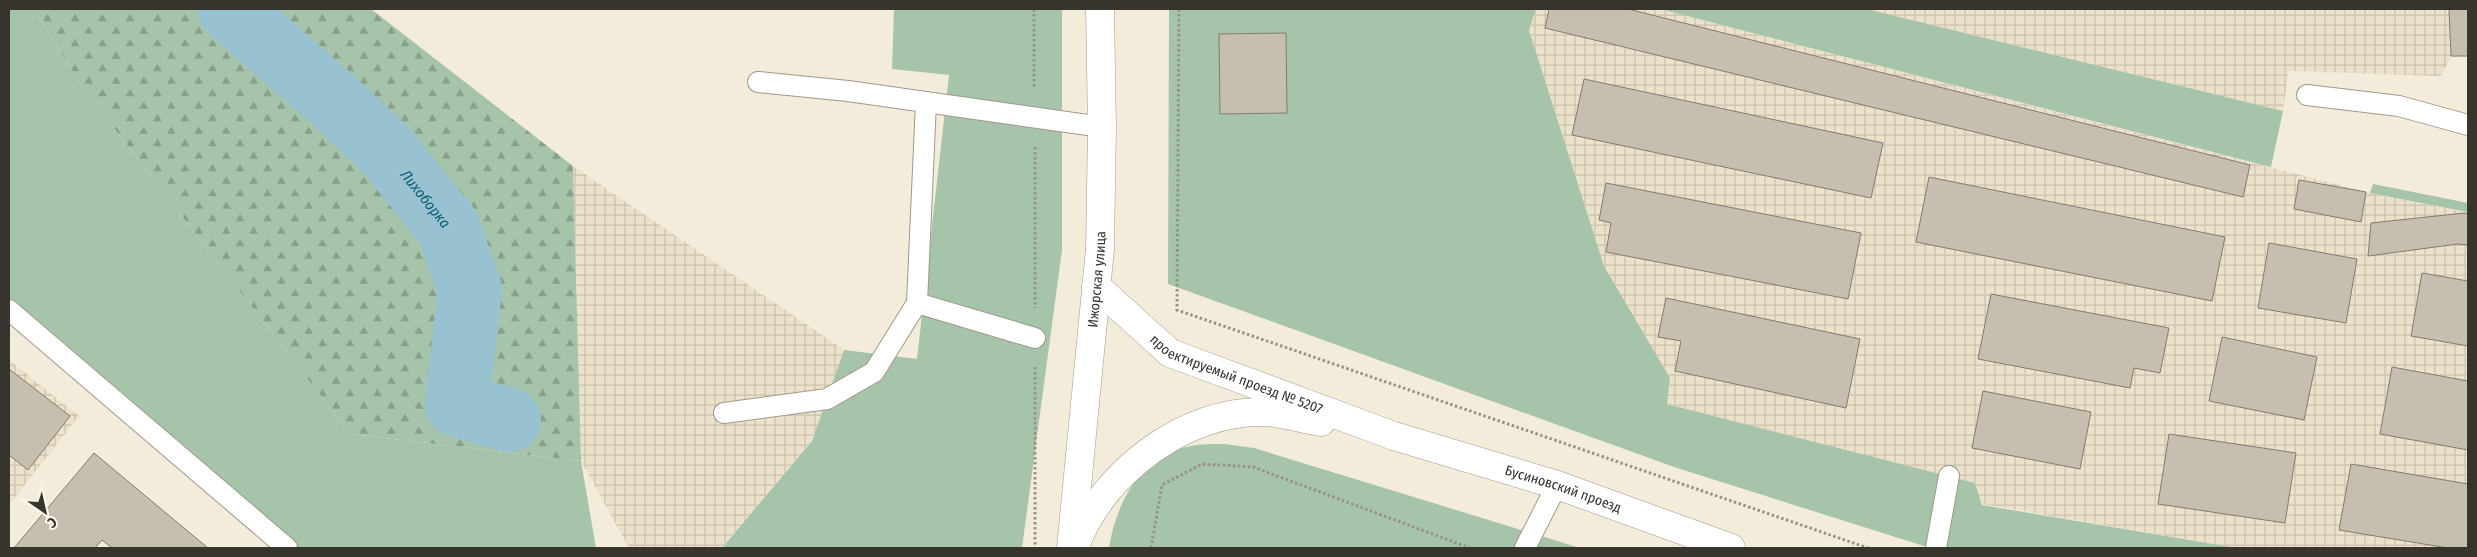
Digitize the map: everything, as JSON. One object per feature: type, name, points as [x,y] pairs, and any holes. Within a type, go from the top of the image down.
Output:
[{"type":"main road","name":"Ижорская улица","points":[[1072,548],[1100,249],[1102,127],[1100,9]]},
{"type":"main road","name":"проектируемый проезд № 5207","points":[[1096,286],[1170,353],[1394,436]]},
{"type":"main road","points":[[1072,548],[1095,508],[1130,466],[1146,452],[1165,440],[1211,420],[1265,412],[1394,436]]},
{"type":"main road","name":"Бусиновский проезд","points":[[1394,436],[1557,485],[1732,548]]},
{"type":"lane","points":[[758,82],[848,91],[1102,127]]},
{"type":"lane","points":[[2307,95],[2399,106],[2468,125]]},
{"type":"lane","points":[[724,413],[827,399],[874,372],[917,303],[926,102]]},
{"type":"lane","points":[[917,303],[1035,338]]},
{"type":"lane","points":[[9,310],[287,548]]},
{"type":"lane","points":[[1936,548],[1949,476]]},
{"type":"lane","points":[[1525,548],[1557,485]]},
{"type":"path","points":[[1034,9],[1034,118]]},
{"type":"path","points":[[1179,9],[1177,310],[1868,548]]},
{"type":"path","points":[[1151,548],[1162,485],[1202,464],[1253,467],[1470,548]]},
{"type":"shaded area","points":[[1536,9],[1660,9],[2370,193],[2468,212],[2468,548],[2237,548],[1982,504],[1975,483],[1667,404],[1670,378],[1604,266],[1529,30]]},
{"type":"shaded area","points":[[1867,9],[2468,9],[2468,56],[2451,57],[2441,76],[2289,71],[2283,111]]},
{"type":"shaded area","points":[[573,166],[844,350],[812,441],[722,548],[629,548],[581,461]]},
{"type":"shaded area","points":[[9,360],[79,416],[9,505]]},
{"type":"green space","points":[[9,9],[34,9],[82,87],[350,434],[581,461],[596,548],[287,548],[9,310]]},
{"type":"green space","points":[[34,9],[371,9],[573,166],[581,461],[350,434],[82,87]]},
{"type":"green space","points":[[894,9],[1062,9],[1062,250],[1022,548],[722,548],[812,441],[844,350],[917,359],[949,75],[892,69]]},
{"type":"green space","points":[[1169,9],[1536,9],[1529,30],[1604,266],[1670,378],[1667,404],[1975,483],[1982,505],[2237,548],[1930,548],[1677,468],[1168,284]]},
{"type":"green space","points":[[1660,9],[1867,9],[2283,111],[2271,167]]},
{"type":"green space","points":[[2373,184],[2468,203],[2468,212],[2370,193]]},
{"type":"green space","points":[[1224,444],[1254,448],[1580,548],[1109,548],[1112,532],[1123,502],[1141,474],[1153,463],[1166,454],[1182,448]]},
{"type":"building","points":[[1549,9],[1628,9],[2250,165],[2243,197],[1545,28]]},
{"type":"building","points":[[2449,9],[2468,9],[2468,56],[2451,56]]},
{"type":"building","points":[[1286,33],[1287,113],[1220,114],[1219,34]]},
{"type":"building","points":[[1584,79],[1883,143],[1871,198],[1572,135]]},
{"type":"building","points":[[1929,177],[2225,237],[2212,301],[1916,242]]},
{"type":"building","points":[[2299,180],[2366,192],[2361,222],[2294,209]]},
{"type":"building","points":[[1606,183],[1861,233],[1848,299],[1606,252],[1611,223],[1599,220]]},
{"type":"building","points":[[2468,214],[2468,245],[2458,244],[2368,256],[2371,223]]},
{"type":"building","points":[[2269,243],[2357,259],[2346,323],[2258,308]]},
{"type":"building","points":[[2422,273],[2468,281],[2468,346],[2411,336]]},
{"type":"building","points":[[1991,294],[2169,328],[2160,373],[2134,368],[2130,388],[1978,359]]},
{"type":"building","points":[[1666,298],[1860,339],[1846,408],[1675,371],[1681,341],[1658,337]]},
{"type":"building","points":[[2222,337],[2317,357],[2304,420],[2209,401]]},
{"type":"building","points":[[2392,367],[2468,381],[2468,450],[2380,434]]},
{"type":"building","points":[[9,369],[70,416],[28,470],[9,455]]},
{"type":"building","points":[[1983,391],[2091,412],[2080,469],[1972,448]]},
{"type":"building","points":[[2169,434],[2296,453],[2285,523],[2158,504]]},
{"type":"building","points":[[94,453],[208,548],[112,548],[102,540],[95,548],[14,548]]},
{"type":"building","points":[[2351,464],[2468,484],[2468,548],[2448,548],[2339,530]]},
{"type":"waterway","name":"Лихоборка","points":[[229,9],[333,100],[386,150],[448,227],[470,289],[457,405],[509,420]]}]
